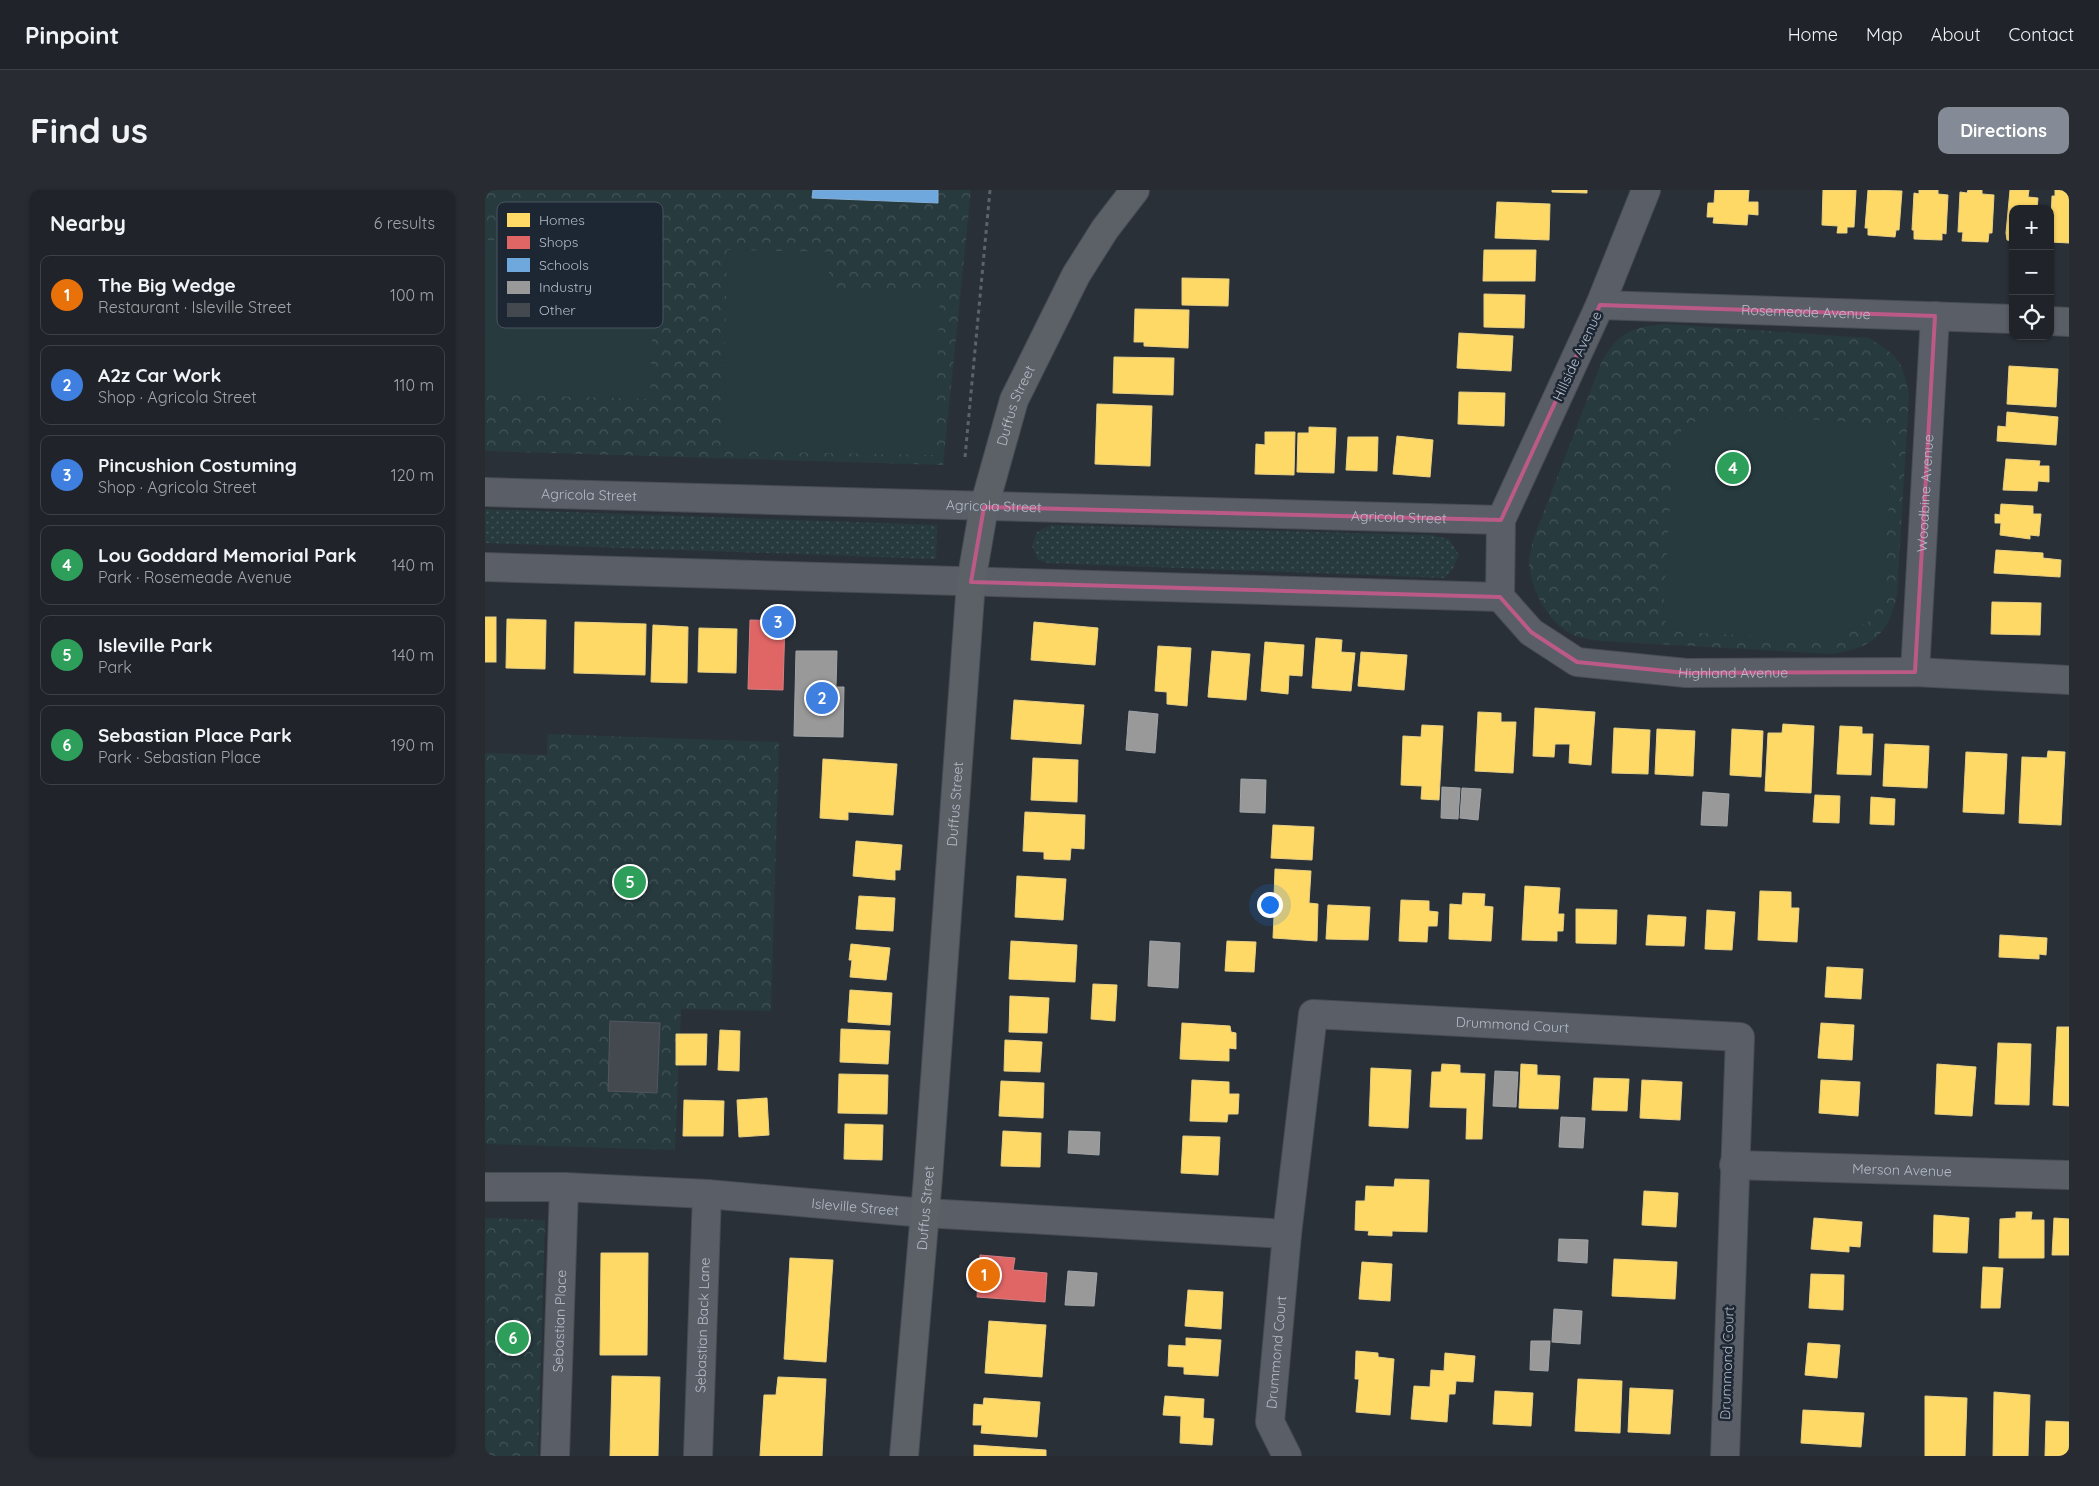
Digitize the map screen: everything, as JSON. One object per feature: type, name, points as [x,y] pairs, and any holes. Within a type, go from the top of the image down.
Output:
[{"type":"main road","name":"Duffus Street","points":[[904,1456],[925,1213],[971,582],[984,507],[1014,400],[1039,347],[1076,275],[1105,229],[1135,190]]},
{"type":"street","name":"Hillside Avenue","points":[[1501,520],[1600,304],[1646,190]]},
{"type":"street","name":"Rosemeade Avenue","points":[[1600,304],[2009,319]]},
{"type":"street","name":"Woodbine Avenue","points":[[1915,672],[1935,316]]},
{"type":"street","points":[[2054,321],[2069,322]]},
{"type":"street","name":"Agricola Street","points":[[485,492],[1501,520]]},
{"type":"street","points":[[485,567],[1500,597],[1501,520]]},
{"type":"street","name":"Highland Avenue","points":[[1500,597],[1531,632],[1577,662],[1686,673],[1915,672],[2069,680]]},
{"type":"street","name":"Drummond Court","points":[[1287,1456],[1270,1422],[1287,1234],[1313,1014],[1740,1037],[1725,1456]]},
{"type":"street","name":"Merson Avenue","points":[[1734,1165],[2069,1175]]},
{"type":"street","name":"Isleville Street","points":[[485,1187],[564,1187],[707,1194],[925,1213],[1287,1234]]},
{"type":"street","name":"Sebastian Place","points":[[555,1456],[564,1187]]},
{"type":"street","name":"Sebastian Back Lane","points":[[698,1456],[707,1194]]},
{"type":"path","points":[[965,458],[990,190]]},
{"type":"highlighted area","points":[[1600,305],[1935,316],[1915,672],[1686,673],[1577,662],[1531,632],[1500,597],[971,582],[984,507],[1501,520]]},
{"type":"green space","points":[[485,190],[971,190],[943,465],[485,451]]},
{"type":"green space","points":[[486,240],[497,240],[497,328],[652,328],[650,399],[485,394]]},
{"type":"green space","points":[[727,250],[829,252],[829,291],[940,294],[934,455],[723,451]]},
{"type":"green space","points":[[1666,324],[1869,338],[1898,360],[1904,374],[1909,395],[1897,595],[1889,621],[1876,638],[1868,644],[1831,654],[1602,641],[1582,638],[1569,632],[1559,626],[1544,607],[1534,585],[1529,563],[1533,540],[1602,361],[1615,343],[1628,332],[1644,327]]},
{"type":"green space","points":[[1716,414],[1870,423],[1882,428],[1893,443],[1883,594],[1868,622],[1827,640],[1684,632],[1671,628],[1663,618],[1673,454],[1683,426]]},
{"type":"green space","points":[[485,509],[937,525],[936,559],[485,543]]},
{"type":"green space","points":[[1051,525],[1430,535],[1449,539],[1459,555],[1453,568],[1445,578],[1049,563],[1038,560],[1032,546],[1037,532]]},
{"type":"green space","points":[[548,734],[779,742],[771,1011],[681,1009],[675,1150],[485,1144],[485,753],[547,755]]},
{"type":"green space","points":[[485,1218],[545,1220],[538,1456],[485,1456]]},
{"type":"building: Homes","points":[[1552,190],[1587,190],[1587,193],[1552,192]]},
{"type":"building: Homes","points":[[1715,190],[1749,190],[1748,202],[1758,202],[1758,215],[1748,214],[1747,225],[1713,223],[1714,217],[1707,217],[1708,203],[1714,203]]},
{"type":"building: Homes","points":[[1823,190],[1856,190],[1854,227],[1847,227],[1847,233],[1837,233],[1838,226],[1822,225]]},
{"type":"building: Homes","points":[[1868,190],[1902,191],[1899,230],[1896,230],[1895,237],[1868,235],[1868,228],[1865,228]]},
{"type":"building: Homes","points":[[1919,190],[1938,190],[1938,194],[1948,195],[1946,234],[1942,233],[1942,240],[1914,239],[1914,230],[1912,230],[1914,193],[1919,194]]},
{"type":"building: Homes","points":[[1968,190],[1982,190],[1982,194],[1994,195],[1992,233],[1989,233],[1988,242],[1962,241],[1963,232],[1958,232],[1960,192],[1967,193]]},
{"type":"building: Homes","points":[[2010,190],[2029,190],[2028,197],[2038,198],[2037,205],[2009,205],[2009,240],[2007,240],[2006,233]]},
{"type":"building: Homes","points":[[2055,190],[2069,190],[2069,243],[2054,242],[2054,205],[2052,205],[2052,196],[2055,196]]},
{"type":"building: Homes","points":[[1497,202],[1550,204],[1549,240],[1495,238]]},
{"type":"building: Homes","points":[[1484,250],[1536,250],[1535,281],[1483,281]]},
{"type":"building: Homes","points":[[1182,278],[1229,279],[1228,306],[1182,305]]},
{"type":"building: Homes","points":[[1484,294],[1525,295],[1524,328],[1484,327]]},
{"type":"building: Homes","points":[[1135,309],[1189,310],[1188,348],[1144,346],[1144,342],[1134,342]]},
{"type":"building: Homes","points":[[1459,333],[1513,336],[1511,371],[1457,368]]},
{"type":"building: Homes","points":[[1114,357],[1174,358],[1173,395],[1113,393]]},
{"type":"building: Homes","points":[[2009,366],[2058,369],[2056,407],[2007,404]]},
{"type":"building: Homes","points":[[1459,392],[1505,393],[1504,426],[1458,424]]},
{"type":"building: Homes","points":[[1097,404],[1152,406],[1150,466],[1095,464]]},
{"type":"building: Homes","points":[[2007,412],[2058,417],[2056,445],[1997,441],[1998,426],[2006,427]]},
{"type":"building: Homes","points":[[1309,427],[1336,428],[1334,473],[1297,472],[1298,433],[1309,433]]},
{"type":"building: Homes","points":[[1265,432],[1295,432],[1294,475],[1255,474],[1256,444],[1265,445]]},
{"type":"building: Homes","points":[[1397,436],[1433,440],[1430,477],[1393,474]]},
{"type":"building: Homes","points":[[1348,437],[1378,437],[1377,471],[1346,470]]},
{"type":"building: Homes","points":[[2006,459],[2040,461],[2039,466],[2049,466],[2049,482],[2038,481],[2037,491],[2003,490]]},
{"type":"building: Homes","points":[[2001,504],[2033,506],[2033,514],[2041,514],[2039,536],[2030,535],[2030,539],[2000,535],[2001,523],[1995,523],[1995,514],[2000,515]]},
{"type":"building: Homes","points":[[1996,550],[2043,553],[2043,558],[2061,560],[2060,577],[1994,573]]},
{"type":"building: Homes","points":[[1992,602],[2041,603],[2040,635],[1991,634]]},
{"type":"building: Homes","points":[[485,617],[496,617],[496,662],[485,662]]},
{"type":"building: Homes","points":[[507,619],[546,620],[545,669],[506,668]]},
{"type":"building: Homes","points":[[575,622],[646,624],[645,675],[574,673]]},
{"type":"building: Homes","points":[[1034,622],[1098,628],[1095,665],[1031,660]]},
{"type":"building: Homes","points":[[653,625],[688,627],[687,683],[651,682]]},
{"type":"building: Homes","points":[[699,628],[737,629],[736,673],[698,672]]},
{"type":"building: Homes","points":[[1316,638],[1342,640],[1341,652],[1355,653],[1351,691],[1312,688]]},
{"type":"building: Homes","points":[[1265,642],[1304,645],[1302,676],[1289,675],[1288,694],[1261,691]]},
{"type":"building: Homes","points":[[1158,646],[1191,648],[1187,706],[1167,704],[1167,692],[1155,691]]},
{"type":"building: Homes","points":[[1212,651],[1250,654],[1246,700],[1208,697]]},
{"type":"building: Homes","points":[[1361,652],[1407,655],[1404,690],[1358,686]]},
{"type":"building: Homes","points":[[1014,700],[1084,705],[1081,744],[1011,739]]},
{"type":"building: Homes","points":[[1535,708],[1595,712],[1591,765],[1569,763],[1570,744],[1555,744],[1554,757],[1533,756]]},
{"type":"building: Homes","points":[[1478,712],[1501,713],[1501,722],[1516,722],[1513,773],[1475,771]]},
{"type":"building: Homes","points":[[1783,724],[1814,726],[1811,793],[1765,791],[1768,733],[1782,733]]},
{"type":"building: Homes","points":[[1422,725],[1443,726],[1439,800],[1421,799],[1422,786],[1401,785],[1403,736],[1421,737]]},
{"type":"building: Homes","points":[[1840,726],[1862,727],[1862,734],[1873,734],[1871,775],[1837,774]]},
{"type":"building: Homes","points":[[1614,728],[1650,730],[1648,774],[1612,773]]},
{"type":"building: Homes","points":[[1657,729],[1695,731],[1693,776],[1655,774]]},
{"type":"building: Homes","points":[[1732,729],[1763,731],[1761,777],[1730,775]]},
{"type":"building: Homes","points":[[1885,744],[1929,746],[1927,788],[1883,786]]},
{"type":"building: Homes","points":[[2048,751],[2065,752],[2061,825],[2019,823],[2022,757],[2047,758]]},
{"type":"building: Homes","points":[[1966,752],[2007,754],[2004,814],[1963,812]]},
{"type":"building: Homes","points":[[1033,758],[1078,760],[1077,802],[1031,800]]},
{"type":"building: Homes","points":[[823,759],[897,764],[893,815],[848,812],[848,820],[820,818]]},
{"type":"building: Homes","points":[[1815,795],[1840,796],[1839,823],[1813,822]]},
{"type":"building: Homes","points":[[1871,797],[1895,799],[1894,825],[1870,824]]},
{"type":"building: Homes","points":[[1025,812],[1085,815],[1084,849],[1071,848],[1070,860],[1044,859],[1044,852],[1023,851]]},
{"type":"building: Homes","points":[[1273,825],[1314,827],[1312,860],[1271,858]]},
{"type":"building: Homes","points":[[856,841],[902,845],[900,870],[895,870],[895,880],[853,876]]},
{"type":"building: Homes","points":[[1275,869],[1311,871],[1309,903],[1318,904],[1317,941],[1273,938],[1274,915],[1279,915],[1279,898],[1274,897]]},
{"type":"building: Homes","points":[[1017,876],[1066,879],[1063,920],[1015,917]]},
{"type":"building: Homes","points":[[1525,886],[1560,888],[1558,914],[1564,914],[1563,931],[1557,931],[1557,941],[1522,940]]},
{"type":"building: Homes","points":[[1760,891],[1791,892],[1791,908],[1799,908],[1797,942],[1758,940]]},
{"type":"building: Homes","points":[[1463,893],[1485,894],[1484,906],[1493,907],[1491,941],[1449,939],[1450,904],[1462,905]]},
{"type":"building: Homes","points":[[859,896],[895,898],[893,931],[856,929]]},
{"type":"building: Homes","points":[[1401,900],[1429,901],[1429,911],[1438,912],[1437,926],[1428,926],[1427,942],[1399,941]]},
{"type":"building: Homes","points":[[1328,905],[1370,907],[1368,940],[1326,939]]},
{"type":"building: Homes","points":[[1576,909],[1617,910],[1616,944],[1576,943]]},
{"type":"building: Homes","points":[[1707,910],[1735,912],[1732,950],[1705,949]]},
{"type":"building: Homes","points":[[1648,915],[1686,917],[1684,946],[1646,945]]},
{"type":"building: Homes","points":[[2000,935],[2047,938],[2046,955],[2039,954],[2039,959],[1999,957]]},
{"type":"building: Homes","points":[[1011,941],[1077,945],[1075,982],[1009,979]]},
{"type":"building: Homes","points":[[1227,941],[1256,942],[1254,972],[1225,971]]},
{"type":"building: Homes","points":[[851,944],[890,948],[886,980],[850,977],[852,960],[849,960]]},
{"type":"building: Homes","points":[[1827,967],[1863,969],[1861,999],[1825,997]]},
{"type":"building: Homes","points":[[1093,984],[1117,985],[1115,1021],[1091,1019]]},
{"type":"building: Homes","points":[[850,990],[892,993],[890,1025],[848,1022]]},
{"type":"building: Homes","points":[[1010,996],[1049,998],[1047,1033],[1009,1032]]},
{"type":"building: Homes","points":[[1182,1023],[1230,1026],[1231,1032],[1236,1033],[1236,1049],[1229,1048],[1229,1061],[1180,1059]]},
{"type":"building: Homes","points":[[1821,1023],[1854,1025],[1852,1060],[1818,1058]]},
{"type":"building: Homes","points":[[2057,1027],[2069,1027],[2069,1106],[2053,1105]]},
{"type":"building: Homes","points":[[841,1029],[890,1031],[888,1064],[840,1062]]},
{"type":"building: Homes","points":[[720,1030],[740,1031],[739,1071],[718,1070]]},
{"type":"building: Homes","points":[[676,1034],[707,1034],[706,1065],[676,1065]]},
{"type":"building: Homes","points":[[1005,1040],[1042,1042],[1040,1072],[1004,1071]]},
{"type":"building: Homes","points":[[1998,1043],[2031,1044],[2029,1105],[1995,1104]]},
{"type":"building: Homes","points":[[1442,1064],[1460,1065],[1460,1073],[1485,1074],[1482,1139],[1466,1139],[1467,1108],[1430,1107],[1432,1072],[1441,1072]]},
{"type":"building: Homes","points":[[1521,1064],[1537,1065],[1537,1075],[1560,1076],[1558,1109],[1519,1108]]},
{"type":"building: Homes","points":[[1937,1064],[1976,1067],[1972,1116],[1935,1114]]},
{"type":"building: Homes","points":[[1371,1068],[1411,1070],[1408,1128],[1369,1126]]},
{"type":"building: Homes","points":[[839,1074],[888,1075],[887,1114],[838,1113]]},
{"type":"building: Homes","points":[[1594,1078],[1629,1079],[1627,1111],[1592,1110]]},
{"type":"building: Homes","points":[[1192,1080],[1229,1082],[1229,1094],[1239,1094],[1238,1114],[1228,1114],[1227,1122],[1190,1121]]},
{"type":"building: Homes","points":[[1642,1080],[1682,1082],[1680,1120],[1640,1118]]},
{"type":"building: Homes","points":[[1821,1080],[1860,1082],[1858,1116],[1819,1113]]},
{"type":"building: Homes","points":[[1001,1081],[1044,1083],[1043,1118],[999,1116]]},
{"type":"building: Homes","points":[[767,1098],[769,1135],[739,1137],[737,1100]]},
{"type":"building: Homes","points":[[684,1100],[724,1101],[723,1136],[683,1136]]},
{"type":"building: Homes","points":[[845,1124],[883,1125],[882,1160],[844,1159]]},
{"type":"building: Homes","points":[[1003,1131],[1041,1133],[1040,1167],[1001,1166]]},
{"type":"building: Homes","points":[[1183,1136],[1220,1137],[1218,1175],[1181,1173]]},
{"type":"building: Homes","points":[[1395,1179],[1429,1180],[1427,1232],[1392,1231],[1392,1236],[1368,1235],[1369,1231],[1355,1230],[1356,1201],[1365,1201],[1366,1186],[1394,1187]]},
{"type":"building: Homes","points":[[1644,1191],[1678,1193],[1676,1227],[1642,1225]]},
{"type":"building: Homes","points":[[2016,1212],[2032,1212],[2031,1220],[2044,1220],[2044,1258],[1999,1258],[2000,1219],[2016,1218]]},
{"type":"building: Homes","points":[[1934,1215],[1969,1218],[1967,1253],[1933,1252]]},
{"type":"building: Homes","points":[[1814,1218],[1862,1222],[1860,1247],[1849,1246],[1849,1252],[1811,1249]]},
{"type":"building: Homes","points":[[2054,1218],[2069,1219],[2069,1255],[2052,1255]]},
{"type":"building: Homes","points":[[601,1253],[648,1253],[647,1355],[600,1355]]},
{"type":"building: Homes","points":[[790,1258],[833,1260],[826,1362],[784,1359]]},
{"type":"building: Homes","points":[[1614,1259],[1677,1262],[1675,1299],[1612,1296]]},
{"type":"building: Homes","points":[[1362,1262],[1392,1264],[1390,1301],[1359,1299]]},
{"type":"building: Homes","points":[[1983,1267],[2003,1268],[2000,1308],[1981,1308]]},
{"type":"building: Homes","points":[[1811,1274],[1844,1275],[1843,1310],[1809,1308]]},
{"type":"building: Homes","points":[[1188,1290],[1223,1292],[1221,1329],[1185,1326]]},
{"type":"building: Homes","points":[[989,1321],[1046,1325],[1042,1377],[985,1373]]},
{"type":"building: Homes","points":[[1186,1338],[1221,1340],[1218,1376],[1184,1374],[1184,1367],[1168,1366],[1169,1345],[1186,1346]]},
{"type":"building: Homes","points":[[1808,1343],[1840,1345],[1837,1378],[1805,1375]]},
{"type":"building: Homes","points":[[1356,1351],[1378,1353],[1378,1357],[1394,1359],[1390,1415],[1356,1412],[1359,1379],[1355,1379]]},
{"type":"building: Homes","points":[[1445,1353],[1475,1356],[1473,1382],[1456,1381],[1455,1394],[1449,1394],[1447,1422],[1411,1419],[1414,1386],[1430,1387],[1431,1370],[1444,1371]]},
{"type":"building: Homes","points":[[612,1376],[660,1377],[658,1456],[610,1456]]},
{"type":"building: Homes","points":[[778,1377],[826,1379],[822,1456],[760,1456],[764,1395],[776,1395]]},
{"type":"building: Homes","points":[[1578,1379],[1622,1381],[1620,1433],[1575,1431]]},
{"type":"building: Homes","points":[[1630,1388],[1673,1390],[1670,1434],[1628,1432]]},
{"type":"building: Homes","points":[[1495,1391],[1533,1393],[1531,1426],[1493,1424]]},
{"type":"building: Homes","points":[[1994,1392],[2030,1395],[2028,1456],[1993,1456]]},
{"type":"building: Homes","points":[[1165,1396],[1204,1399],[1203,1418],[1214,1419],[1212,1445],[1180,1443],[1181,1416],[1163,1415]]},
{"type":"building: Homes","points":[[1925,1396],[1967,1398],[1965,1456],[1925,1456]]},
{"type":"building: Homes","points":[[984,1398],[1040,1402],[1037,1437],[981,1433],[982,1425],[973,1425],[974,1404],[983,1405]]},
{"type":"building: Homes","points":[[1803,1410],[1864,1413],[1861,1447],[1801,1443]]},
{"type":"building: Homes","points":[[2046,1421],[2069,1422],[2069,1456],[2045,1456]]},
{"type":"building: Homes","points":[[974,1445],[1046,1450],[1046,1456],[974,1456]]},
{"type":"building: Shops","points":[[750,620],[785,621],[783,690],[748,689]]},
{"type":"building: Shops","points":[[980,1255],[1015,1258],[1013,1270],[1047,1273],[1045,1302],[977,1297]]},
{"type":"building: Schools","points":[[813,190],[938,190],[938,203],[812,198]]},
{"type":"building: Industry","points":[[796,651],[837,651],[836,687],[844,687],[843,737],[794,736]]},
{"type":"building: Industry","points":[[1129,711],[1158,714],[1155,753],[1126,750]]},
{"type":"building: Industry","points":[[1241,779],[1266,780],[1265,813],[1240,812]]},
{"type":"building: Industry","points":[[1442,787],[1460,788],[1458,819],[1441,818]]},
{"type":"building: Industry","points":[[1462,788],[1481,789],[1478,820],[1460,818]]},
{"type":"building: Industry","points":[[1703,792],[1729,794],[1727,826],[1701,825]]},
{"type":"building: Industry","points":[[1150,941],[1180,943],[1178,988],[1148,986]]},
{"type":"building: Industry","points":[[1495,1071],[1518,1072],[1516,1107],[1493,1106]]},
{"type":"building: Industry","points":[[1561,1117],[1585,1118],[1583,1148],[1559,1147]]},
{"type":"building: Industry","points":[[1069,1131],[1100,1132],[1099,1155],[1068,1153]]},
{"type":"building: Industry","points":[[1559,1239],[1588,1240],[1587,1263],[1558,1261]]},
{"type":"building: Industry","points":[[1068,1271],[1097,1273],[1094,1306],[1065,1305]]},
{"type":"building: Industry","points":[[1554,1309],[1582,1311],[1580,1344],[1552,1342]]},
{"type":"building: Industry","points":[[1531,1341],[1550,1341],[1548,1371],[1530,1370]]},
{"type":"building: Other","points":[[610,1021],[660,1023],[657,1093],[608,1091]]},
{"type":"place","name":"Lou Goddard Memorial Park","points":[[1733,468]]},
{"type":"place","name":"Pincushion Costuming","points":[[778,622]]},
{"type":"place","name":"A2z Car Work","points":[[822,698]]},
{"type":"place","name":"Isleville Park","points":[[630,882]]},
{"type":"place","name":"The Big Wedge","points":[[984,1275]]},
{"type":"place","name":"Sebastian Place Park","points":[[513,1338]]}]
